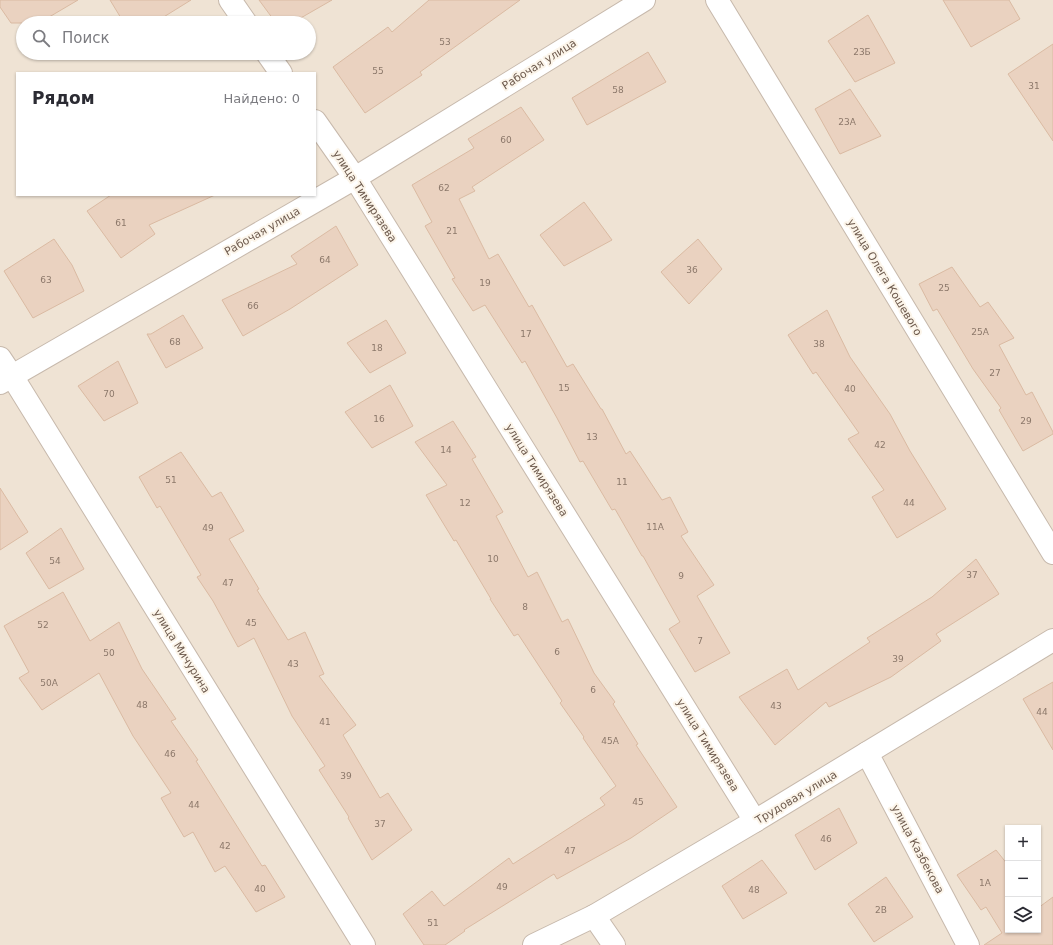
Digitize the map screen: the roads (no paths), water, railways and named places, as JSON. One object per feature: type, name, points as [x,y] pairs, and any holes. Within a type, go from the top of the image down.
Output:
[{"type":"street","points":[[230,0],[241,16]]},
{"type":"street","name":"Рабочая улица","points":[[4,372],[354,178],[644,0]]},
{"type":"street","name":"улица Олега Кошевого","points":[[717,0],[1053,553]]},
{"type":"street","points":[[272,60],[280,72]]},
{"type":"street","name":"улица Тимирязева","points":[[316,122],[354,178],[755,821]]},
{"type":"street","name":"улица Мичурина","points":[[4,372],[364,945]]},
{"type":"street","name":"Трудовая улица","points":[[534,945],[594,916],[755,821],[1053,640]]},
{"type":"street","name":"улица Казбекова","points":[[868,753],[968,945]]},
{"type":"street","points":[[594,916],[614,945]]}]
